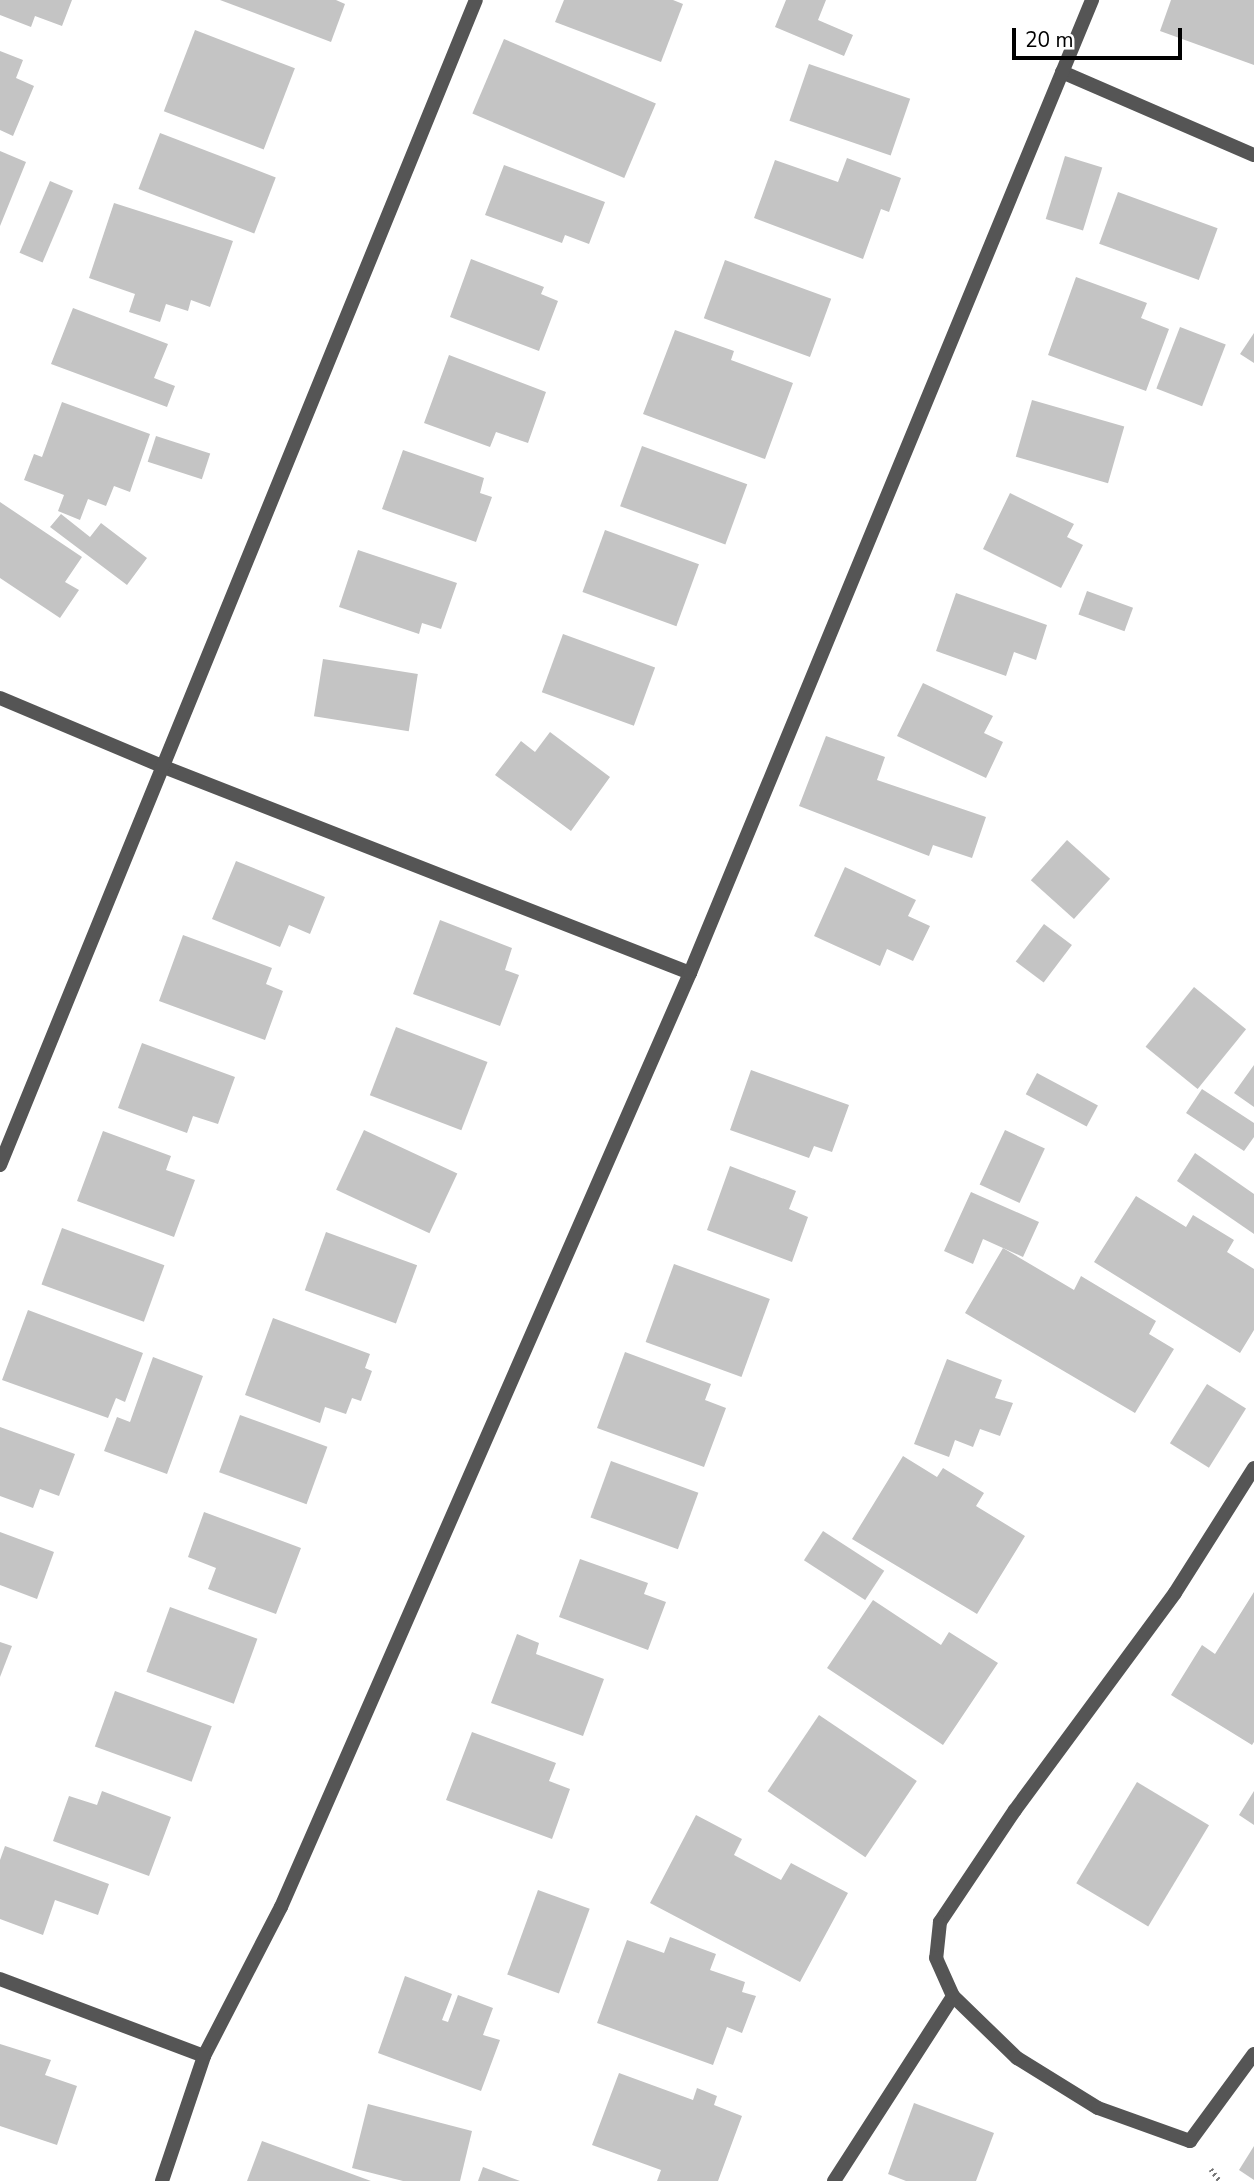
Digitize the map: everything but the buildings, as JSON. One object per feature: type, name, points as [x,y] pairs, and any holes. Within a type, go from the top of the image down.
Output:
[{"type":"street","points":[[0,1165],[477,0]]},
{"type":"street","points":[[162,2181],[204,2056],[281,1907],[690,974],[1092,0]]},
{"type":"street","points":[[1062,72],[1254,155]]},
{"type":"street","points":[[0,698],[164,767],[690,974]]},
{"type":"street","points":[[1254,1468],[1175,1593],[1015,1810],[940,1923],[936,1958],[953,1996],[1017,2058],[1098,2108],[1190,2141],[1254,2054]]},
{"type":"street","points":[[0,1979],[204,2056]]},
{"type":"street","points":[[834,2181],[953,1996]]}]
